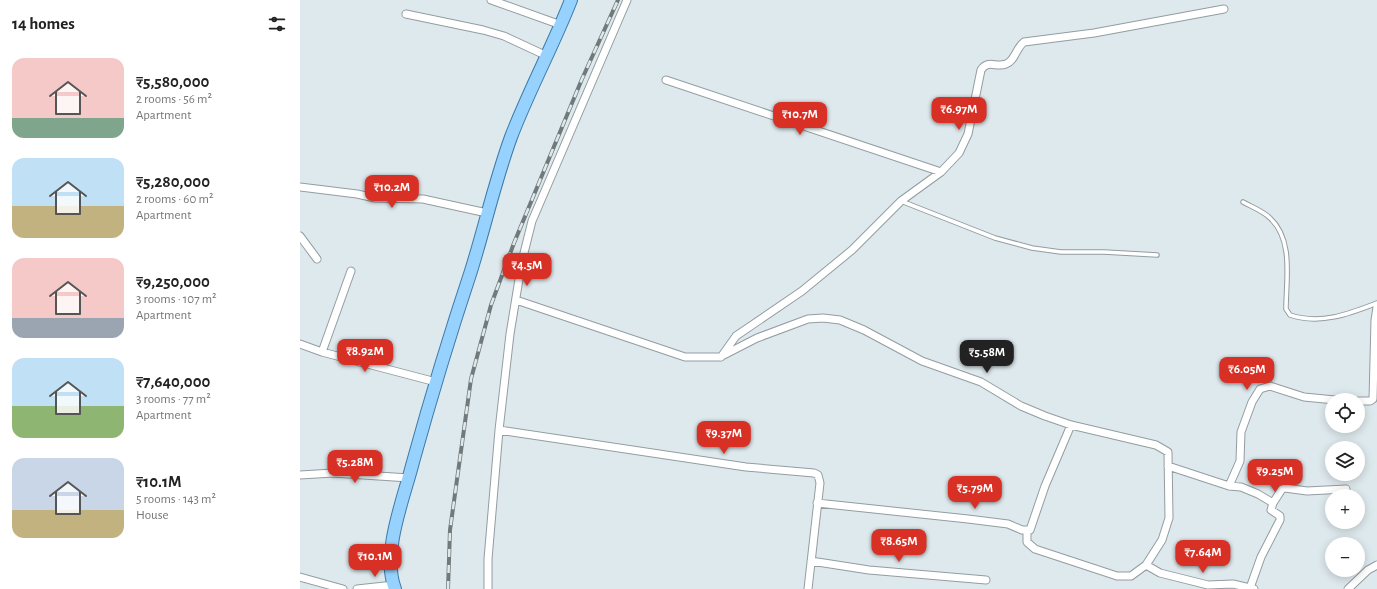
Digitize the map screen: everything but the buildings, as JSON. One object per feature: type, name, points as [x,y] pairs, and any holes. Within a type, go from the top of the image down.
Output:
[{"type":"main road","points":[[394,587],[391,561],[393,539],[436,382],[511,137],[528,94],[561,26],[571,0]]},
{"type":"street","points":[[492,0],[561,26]]},
{"type":"street","points":[[488,589],[488,559],[499,430],[522,261],[532,221],[627,0]]},
{"type":"street","points":[[720,357],[736,336],[802,291],[852,250],[901,202],[941,172],[959,153],[968,134],[981,70],[988,64],[1006,64],[1011,61],[1024,42],[1094,33],[1224,9]]},
{"type":"street","points":[[406,14],[483,30],[504,36],[547,56]]},
{"type":"street","points":[[666,80],[941,172]]},
{"type":"street","points":[[300,187],[343,192],[375,198],[423,199],[488,213]]},
{"type":"street","points":[[300,236],[317,259]]},
{"type":"street","points":[[322,352],[351,271]]},
{"type":"street","points":[[516,300],[685,357],[720,357],[757,338],[808,319],[823,318],[840,320],[864,330],[922,361],[981,382],[1020,406],[1071,425],[1161,447],[1168,452],[1169,518],[1166,529],[1162,540],[1146,566],[1130,576],[1117,576],[1035,548],[1028,542],[1027,531]]},
{"type":"street","points":[[1365,401],[1370,401],[1373,399],[1377,307]]},
{"type":"street","points":[[300,344],[322,352],[436,382]]},
{"type":"street","points":[[1229,486],[1240,461],[1241,432],[1252,402],[1260,389],[1270,386],[1304,397],[1325,399]]},
{"type":"street","points":[[1027,531],[1030,530],[1034,524],[1045,486],[1071,425]]},
{"type":"street","points":[[499,430],[746,467],[811,472],[818,475],[817,503],[808,589]]},
{"type":"street","points":[[1168,466],[1229,486],[1245,489],[1273,504]]},
{"type":"street","points":[[300,475],[333,473],[409,478]]},
{"type":"street","points":[[1146,566],[1160,572],[1208,585],[1233,584],[1253,588],[1261,557],[1280,520],[1280,516],[1271,510],[1273,504],[1285,488],[1307,491],[1325,490]]},
{"type":"street","points":[[817,503],[999,523],[1027,531]]},
{"type":"street","points":[[811,561],[869,570],[986,580]]},
{"type":"street","points":[[1348,589],[1368,570],[1377,565]]},
{"type":"street","points":[[300,577],[343,589]]},
{"type":"street","points":[[357,589],[394,587]]},
{"type":"lane","points":[[901,202],[995,238],[1032,248],[1061,252],[1104,252],[1157,255]]},
{"type":"lane","points":[[1243,202],[1269,217],[1283,236],[1285,242],[1287,313],[1293,316],[1312,319],[1337,318],[1377,303]]},
{"type":"railway","points":[[448,589],[450,530],[471,379],[491,305],[514,243],[582,79],[618,0]]}]
